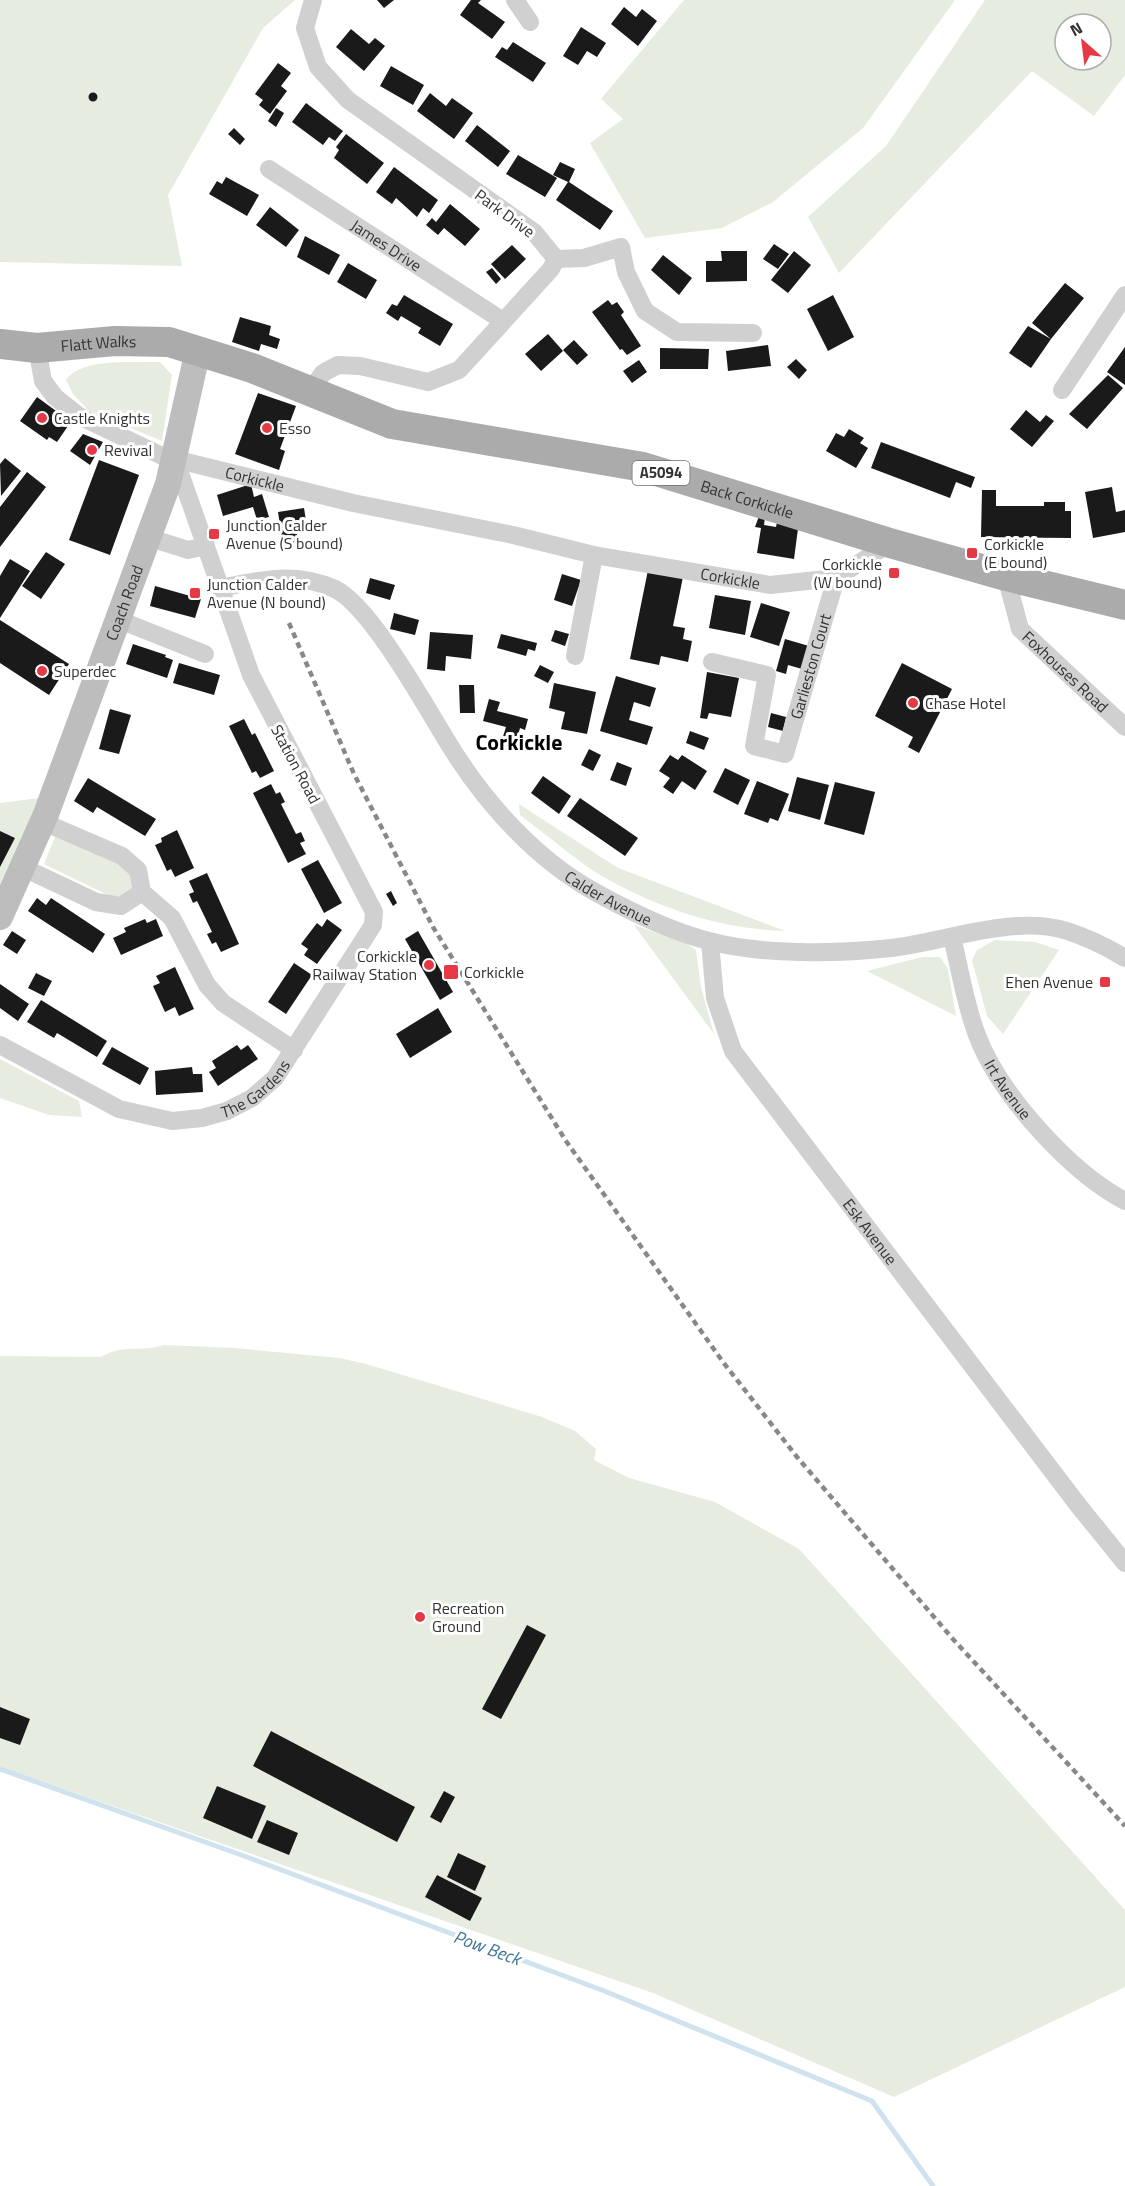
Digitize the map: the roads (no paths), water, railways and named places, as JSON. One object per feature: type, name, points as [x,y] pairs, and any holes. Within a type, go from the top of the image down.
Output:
[{"type":"main road","name":"Flatt Walks","points":[[0,344],[37,348],[143,340],[169,342],[198,350]]},
{"type":"main road","name":"A5094","points":[[198,350],[311,390]]},
{"type":"main road","name":"Back Corkickle","points":[[311,390],[392,424],[643,467],[1006,576]]},
{"type":"main road","name":"A5094","points":[[1006,576],[1125,605]]},
{"type":"street","name":"Park Drive","points":[[313,0],[305,28],[318,67],[348,100],[534,232],[556,258]]},
{"type":"street","points":[[515,0],[530,22]]},
{"type":"street","name":"James Drive","points":[[269,169],[503,321]]},
{"type":"street","points":[[311,390],[323,374],[338,365],[347,364],[428,382],[459,370],[551,269],[556,258],[584,258],[621,247],[626,272],[645,311],[677,332],[753,333]]},
{"type":"street","points":[[1062,390],[1125,296]]},
{"type":"street","name":"Corkickle","points":[[37,348],[43,381],[55,397],[79,416],[162,456],[353,503],[513,535],[594,555],[770,585],[836,578],[890,543]]},
{"type":"street","name":"Coach Road","points":[[0,917],[43,822],[175,459],[198,350]]},
{"type":"street","name":"Station Road","points":[[175,459],[219,588],[256,686],[374,912],[373,925],[294,1050]]},
{"type":"street","points":[[147,537],[188,550],[206,546]]},
{"type":"street","points":[[575,656],[594,555]]},
{"type":"street","name":"Calder Avenue","points":[[219,588],[291,576],[337,590],[354,604],[375,630],[417,690],[453,751],[493,804],[524,838],[558,868],[592,890],[663,925],[710,942],[749,947],[843,951],[892,948],[1034,926],[1065,930],[1124,954]]},
{"type":"street","name":"Foxhouses Road","points":[[1006,576],[1020,630],[1125,727]]},
{"type":"street","name":"Garlieston Court","points":[[712,662],[766,675],[754,746],[785,754],[836,578]]},
{"type":"street","points":[[117,619],[205,654]]},
{"type":"street","name":"The Gardens","points":[[0,1045],[108,1105],[172,1121],[202,1118],[228,1111],[252,1098],[275,1078],[294,1050],[223,1003],[207,985],[172,918],[142,892],[138,870],[122,856],[43,822]]},
{"type":"street","points":[[24,868],[96,902],[121,906],[142,892]]},
{"type":"street","name":"Irt Avenue","points":[[952,937],[977,1036],[1001,1079],[1020,1106],[1069,1161],[1101,1189],[1125,1202]]},
{"type":"street","name":"Esk Avenue","points":[[710,942],[715,998],[733,1052],[1075,1502],[1119,1544]]},
{"type":"street","points":[[1119,1544],[1125,1563]]},
{"type":"waterway","name":"Pow Beck","points":[[0,1769],[247,1857],[607,1992],[872,2101],[933,2186]]},
{"type":"railway","points":[[289,623],[354,774],[433,927],[566,1141],[723,1362],[797,1457],[952,1638],[1125,1826]]},
{"type":"place","name":"Castle Knights","points":[[42,418]]},
{"type":"place","name":"Esso","points":[[267,428]]},
{"type":"place","name":"Revival","points":[[92,450]]},
{"type":"place","name":"Junction Calder Avenue (S bound)","points":[[214,534]]},
{"type":"place","name":"Corkickle (E bound)","points":[[972,553]]},
{"type":"place","name":"Corkickle (W bound)","points":[[894,573]]},
{"type":"place","name":"Junction Calder Avenue (N bound)","points":[[195,593]]},
{"type":"place","name":"Superdec","points":[[42,671]]},
{"type":"place","name":"Chase Hotel","points":[[913,703]]},
{"type":"place","name":"Corkickle Railway Station","points":[[429,965]]},
{"type":"place","name":"Corkickle","points":[[451,972]]},
{"type":"place","name":"Ehen Avenue","points":[[1105,982]]},
{"type":"place","name":"Recreation Ground","points":[[420,1617]]},
{"type":"district","name":"Corkickle","points":[[519,742]]}]
